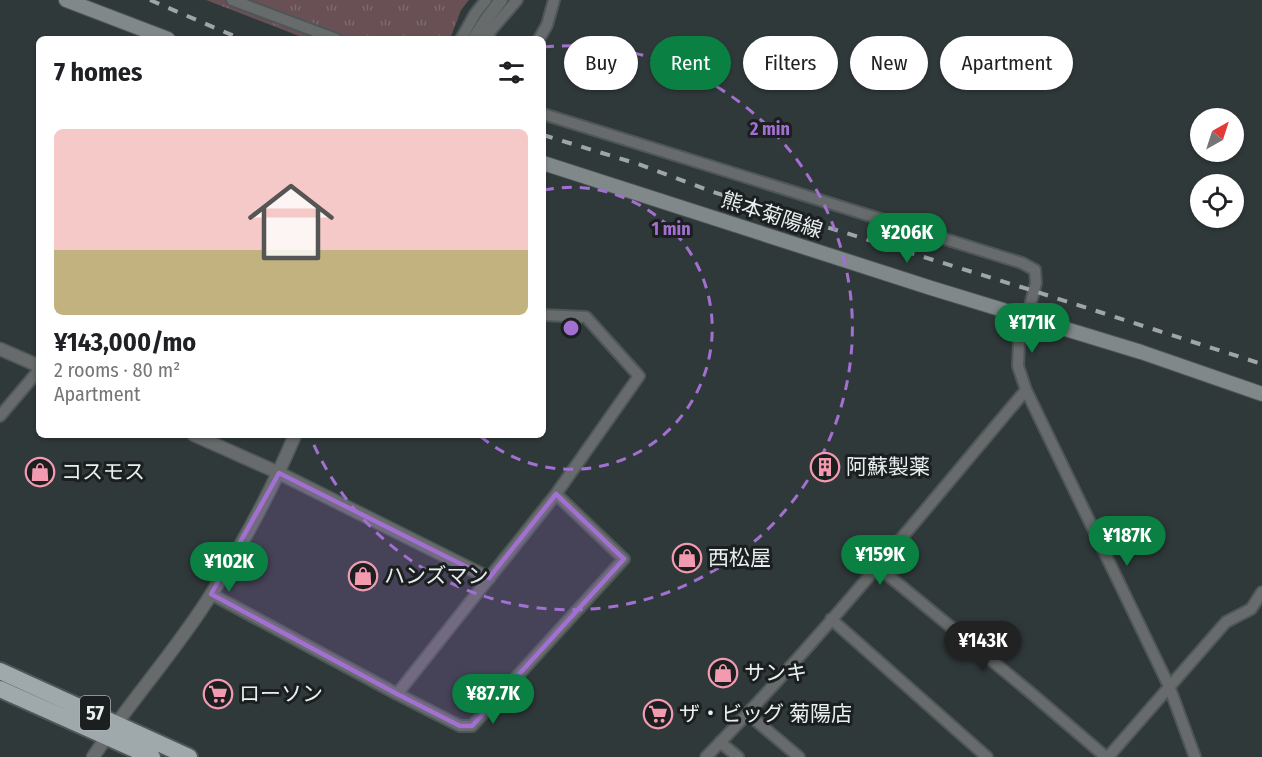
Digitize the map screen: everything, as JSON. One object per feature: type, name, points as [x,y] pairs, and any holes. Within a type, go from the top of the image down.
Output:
[{"type":"highway","name":"57","points":[[0,671],[111,730],[152,757]]},
{"type":"highway","name":"57","points":[[0,689],[189,757]]},
{"type":"main road","points":[[66,0],[160,36]]},
{"type":"main road","name":"熊本菊陽線","points":[[546,164],[734,226],[1141,352],[1262,393]]},
{"type":"street","points":[[232,0],[328,36]]},
{"type":"street","points":[[463,36],[474,14],[486,0]]},
{"type":"street","points":[[476,36],[501,0]]},
{"type":"street","points":[[488,36],[517,0]]},
{"type":"street","points":[[540,36],[554,0]]},
{"type":"street","points":[[546,115],[1022,263],[1035,270],[1036,283],[1019,343],[1018,366],[1026,390],[1170,686],[1195,757]]},
{"type":"street","points":[[397,694],[556,494],[639,376],[586,317],[546,315]]},
{"type":"street","points":[[0,349],[36,367]]},
{"type":"street","points":[[0,416],[36,372]]},
{"type":"street","points":[[706,757],[878,567],[1026,390]]},
{"type":"street","points":[[201,438],[279,473],[489,578]]},
{"type":"street","points":[[93,757],[211,594],[279,473],[294,438]]},
{"type":"street","points":[[211,594],[460,726],[472,726],[624,559],[556,494]]},
{"type":"street","points":[[878,567],[1107,757],[1226,622],[1251,609],[1262,592]]},
{"type":"street","points":[[831,619],[982,755]]},
{"type":"street","points":[[747,714],[799,757]]},
{"type":"street","points":[[720,742],[738,757]]},
{"type":"highlighted area","points":[[279,473],[489,578],[556,494],[624,559],[472,726],[460,726],[211,594]]},
{"type":"green space","points":[[206,0],[469,0],[461,10],[451,36],[299,36]]},
{"type":"railway","points":[[150,0],[234,36]]},
{"type":"railway","points":[[546,136],[638,164],[713,192],[1262,364]]},
{"type":"place","name":"阿蘇製薬","points":[[825,467]]},
{"type":"place","name":"コスモス","points":[[40,472]]},
{"type":"place","name":"西松屋","points":[[687,558]]},
{"type":"place","name":"ハンズマン","points":[[363,576]]},
{"type":"place","name":"サンキ","points":[[723,673]]},
{"type":"place","name":"ローソン","points":[[218,694]]},
{"type":"place","name":"ザ・ビッグ 菊陽店","points":[[658,714]]}]
